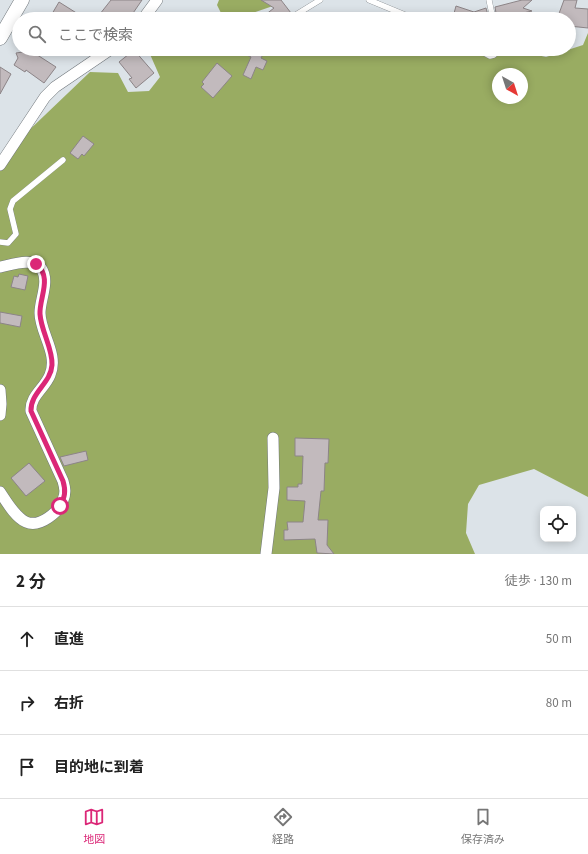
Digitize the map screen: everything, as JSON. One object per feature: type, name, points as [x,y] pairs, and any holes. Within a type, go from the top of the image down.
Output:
[{"type":"street","points":[[15,12],[22,0]]},
{"type":"street","points":[[148,12],[157,0]]},
{"type":"street","points":[[0,38],[12,17]]},
{"type":"street","points":[[0,165],[45,97],[55,87],[102,56]]},
{"type":"street","points":[[0,267],[27,262],[36,264],[41,268],[44,276],[40,313],[43,333],[51,352],[53,364],[50,374],[33,399],[31,411],[63,481],[65,490],[64,499],[53,514],[38,522],[27,523],[19,517],[0,492]]},
{"type":"street","points":[[0,390],[0,414]]},
{"type":"street","points":[[266,554],[274,488],[273,438]]},
{"type":"lane","points":[[301,12],[320,0]]},
{"type":"lane","points":[[369,0],[398,12]]},
{"type":"lane","points":[[489,0],[492,12]]},
{"type":"lane","points":[[0,242],[8,243],[16,234],[10,209],[13,201],[63,160]]},
{"type":"green space","points":[[219,0],[281,0],[270,7],[256,12],[220,12],[217,5]]},
{"type":"green space","points":[[588,33],[588,497],[534,469],[479,485],[468,504],[466,533],[475,554],[0,554],[0,158],[90,72],[118,73],[128,92],[149,91],[160,77],[151,56],[576,56],[576,47],[583,45]]},
{"type":"building","points":[[111,0],[142,0],[134,12],[102,12]]},
{"type":"building","points":[[261,0],[281,0],[290,12],[269,12],[274,8]]},
{"type":"building","points":[[522,0],[532,0],[523,8],[532,11],[528,12],[496,12],[495,7]]},
{"type":"building","points":[[564,0],[577,0],[575,8],[588,9],[588,28],[576,27],[576,12],[560,12]]},
{"type":"building","points":[[59,2],[75,12],[53,12]]},
{"type":"building","points":[[456,6],[474,12],[454,12]]},
{"type":"building","points":[[486,8],[487,12],[474,12]]},
{"type":"building","points":[[17,56],[39,56],[56,67],[44,83],[26,70],[25,72],[14,65],[18,58]]},
{"type":"building","points":[[126,56],[139,56],[154,73],[136,88],[129,79],[132,78],[119,62]]},
{"type":"building","points":[[249,56],[262,56],[261,58],[267,61],[263,70],[256,67],[251,79],[243,75],[251,57]]},
{"type":"building","points":[[217,63],[232,76],[213,98],[201,87],[204,84],[202,82]]},
{"type":"building","points":[[0,67],[11,74],[0,94]]},
{"type":"building","points":[[83,136],[94,144],[84,156],[82,154],[78,159],[70,153]]},
{"type":"building","points":[[19,274],[28,276],[25,290],[11,287],[14,276],[18,277]]},
{"type":"building","points":[[0,312],[22,316],[20,327],[0,323]]},
{"type":"building","points":[[295,438],[329,439],[328,463],[325,463],[324,491],[321,491],[318,520],[328,520],[327,545],[334,554],[317,553],[315,539],[284,540],[284,530],[288,530],[287,522],[303,522],[305,501],[287,500],[287,487],[298,487],[298,484],[302,484],[303,456],[295,456]]},
{"type":"building","points":[[86,451],[88,460],[64,466],[60,457]]},
{"type":"building","points":[[29,463],[45,481],[26,496],[11,478]]},
{"type":"route","points":[[36,264],[41,268],[44,276],[40,313],[43,333],[51,352],[53,364],[50,374],[33,399],[31,411],[63,481],[65,490],[64,499],[60,506]]}]
